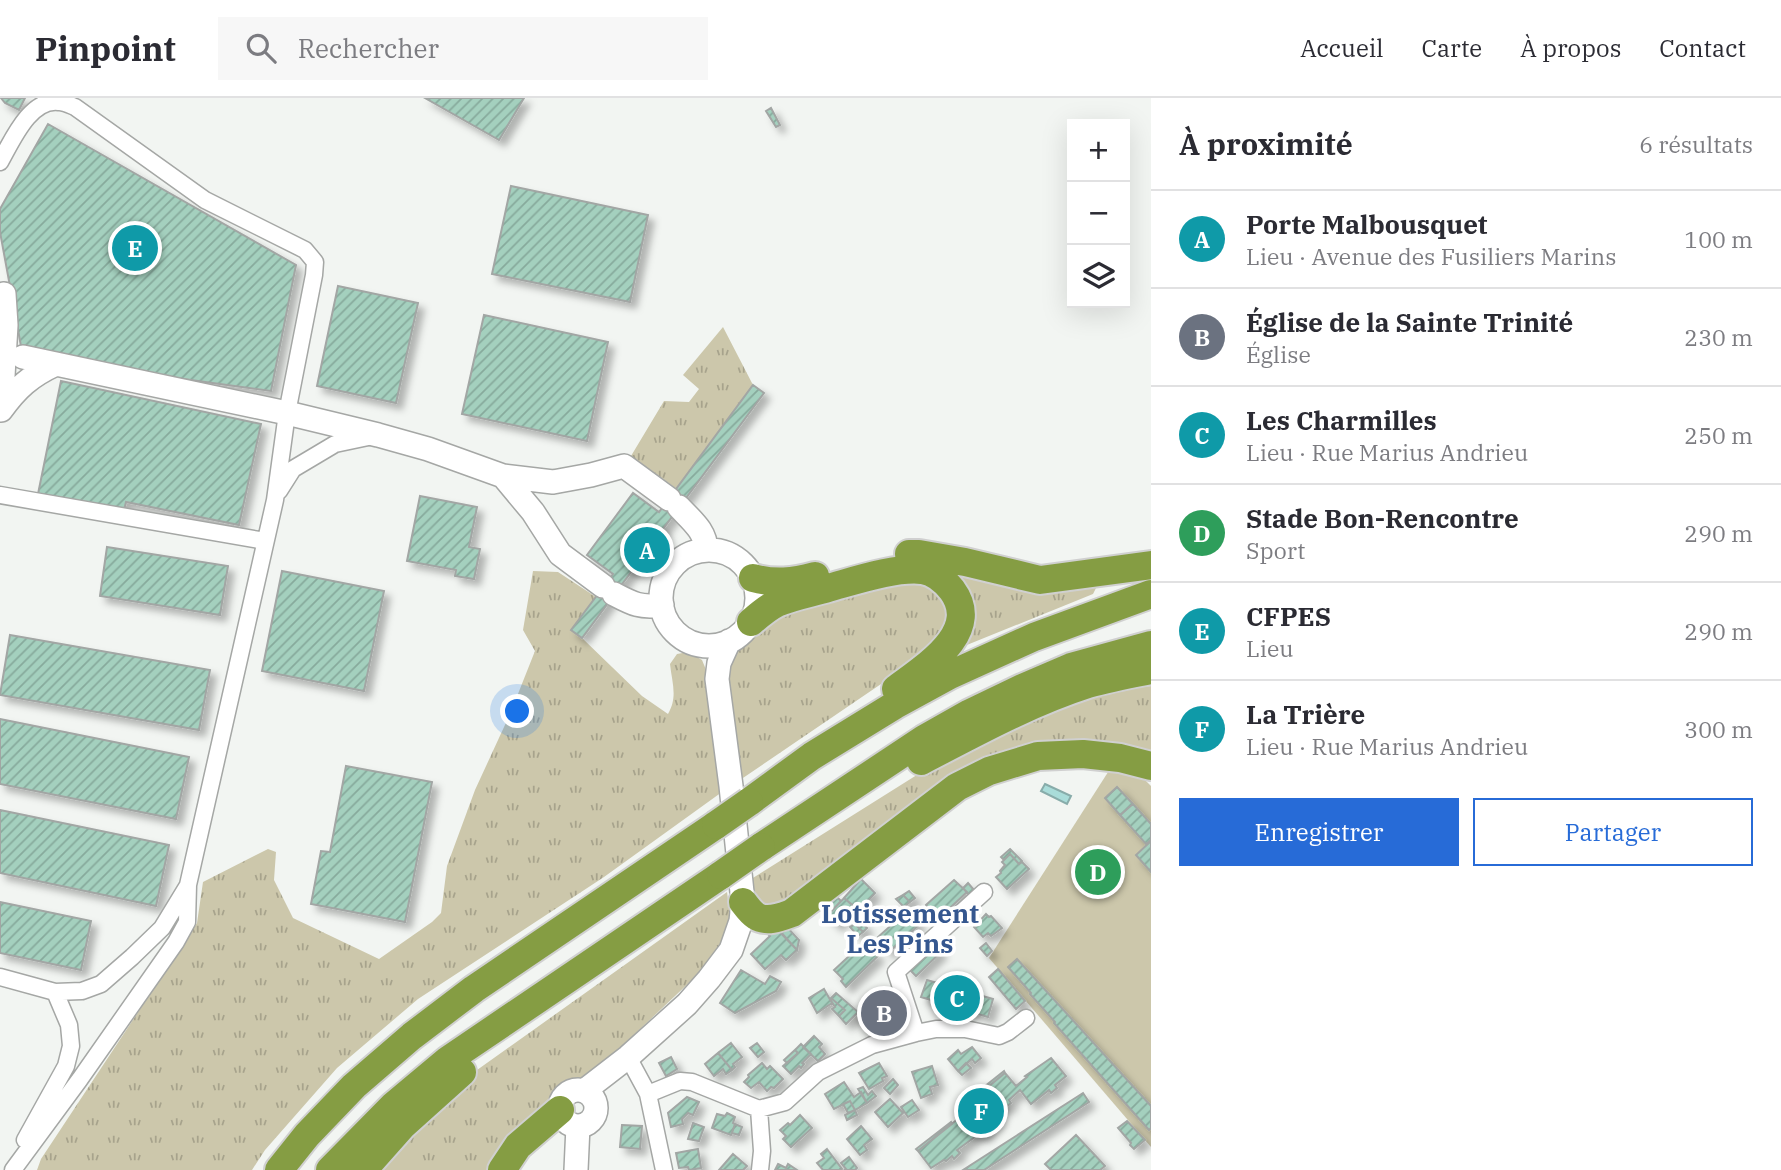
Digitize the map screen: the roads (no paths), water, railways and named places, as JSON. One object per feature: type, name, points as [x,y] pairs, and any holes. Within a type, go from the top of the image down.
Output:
[{"type":"highway","points":[[753,578],[780,583],[798,581],[877,558],[901,554],[919,554],[965,562],[1040,580],[1151,565]]},
{"type":"highway","points":[[279,1170],[307,1135],[354,1086],[412,1035],[485,981],[813,756],[935,659],[950,644],[961,616],[960,604],[946,582],[934,573],[920,570],[879,575],[795,597],[761,612],[751,622]]},
{"type":"highway","points":[[813,756],[895,705],[950,675],[1034,637],[1151,594]]},
{"type":"highway","points":[[1083,620],[1151,604]]},
{"type":"highway","points":[[330,1170],[393,1106],[448,1059],[924,739],[970,713],[1071,667],[1151,645]]},
{"type":"highway","points":[[785,831],[1014,713],[1086,685],[1151,672]]},
{"type":"highway","points":[[743,902],[756,916],[768,919],[792,913],[957,787],[989,771],[1038,756],[1083,754],[1120,758],[1151,766]]},
{"type":"highway","points":[[363,1170],[403,1125],[589,963]]},
{"type":"highway","points":[[502,1170],[518,1146],[569,1118]]},
{"type":"street","points":[[0,162],[23,123],[39,105],[55,100],[75,107],[205,200],[306,250],[314,262],[314,275],[287,413],[275,500],[188,884],[187,922],[176,942],[80,1079],[11,1170]]},
{"type":"street","points":[[2,289],[23,358]]},
{"type":"street","points":[[0,412],[6,325],[2,289]]},
{"type":"street","points":[[23,358],[287,413],[378,435],[428,449],[503,476],[553,482],[624,466],[674,503],[702,532],[706,550]]},
{"type":"street","points":[[0,412],[9,377],[23,358]]},
{"type":"street","points":[[0,412],[13,393],[28,379],[55,364]]},
{"type":"street","points":[[275,500],[293,469],[335,444],[378,435]]},
{"type":"street","points":[[503,476],[533,512],[560,554],[634,605],[662,605]]},
{"type":"street","points":[[0,495],[265,541]]},
{"type":"street","points":[[719,551],[732,556],[740,561],[753,578],[757,600],[751,622],[729,641],[719,645],[696,644],[679,635],[665,616],[662,592],[665,579],[672,568],[693,553],[719,551]]},
{"type":"street","points":[[576,1170],[569,1118],[562,1101],[568,1093],[584,1091],[628,1057],[687,1004],[731,950],[741,921],[743,902],[717,679],[719,663],[729,641]]},
{"type":"street","points":[[696,644],[717,679]]},
{"type":"street","points":[[0,977],[55,992],[82,991],[101,984],[162,928],[188,884]]},
{"type":"street","points":[[916,1032],[896,972],[984,892]]},
{"type":"street","points":[[11,1170],[66,1066],[71,1046],[69,1025],[55,992]]},
{"type":"street","points":[[648,1094],[680,1081],[692,1082],[759,1109],[785,1101],[818,1072],[872,1045],[936,1029],[965,1029],[999,1036],[1009,1032],[1026,1018]]},
{"type":"street","points":[[628,1057],[648,1094],[664,1170]]},
{"type":"street","points":[[759,1109],[762,1151],[760,1170]]},
{"type":"water","points":[[1045,784],[1071,796],[1067,804],[1041,791]]},
{"type":"place","name":"CFPES","points":[[135,248]]},
{"type":"place","name":"Porte Malbousquet","points":[[647,550]]},
{"type":"place","name":"Stade Bon-Rencontre","points":[[1098,872]]},
{"type":"place","name":"Les Charmilles","points":[[957,998]]},
{"type":"place","name":"Église de la Sainte Trinité","points":[[884,1013]]},
{"type":"place","name":"La Trière","points":[[981,1111]]},
{"type":"district","name":"Lotissement Les Pins","points":[[900,928]]}]
